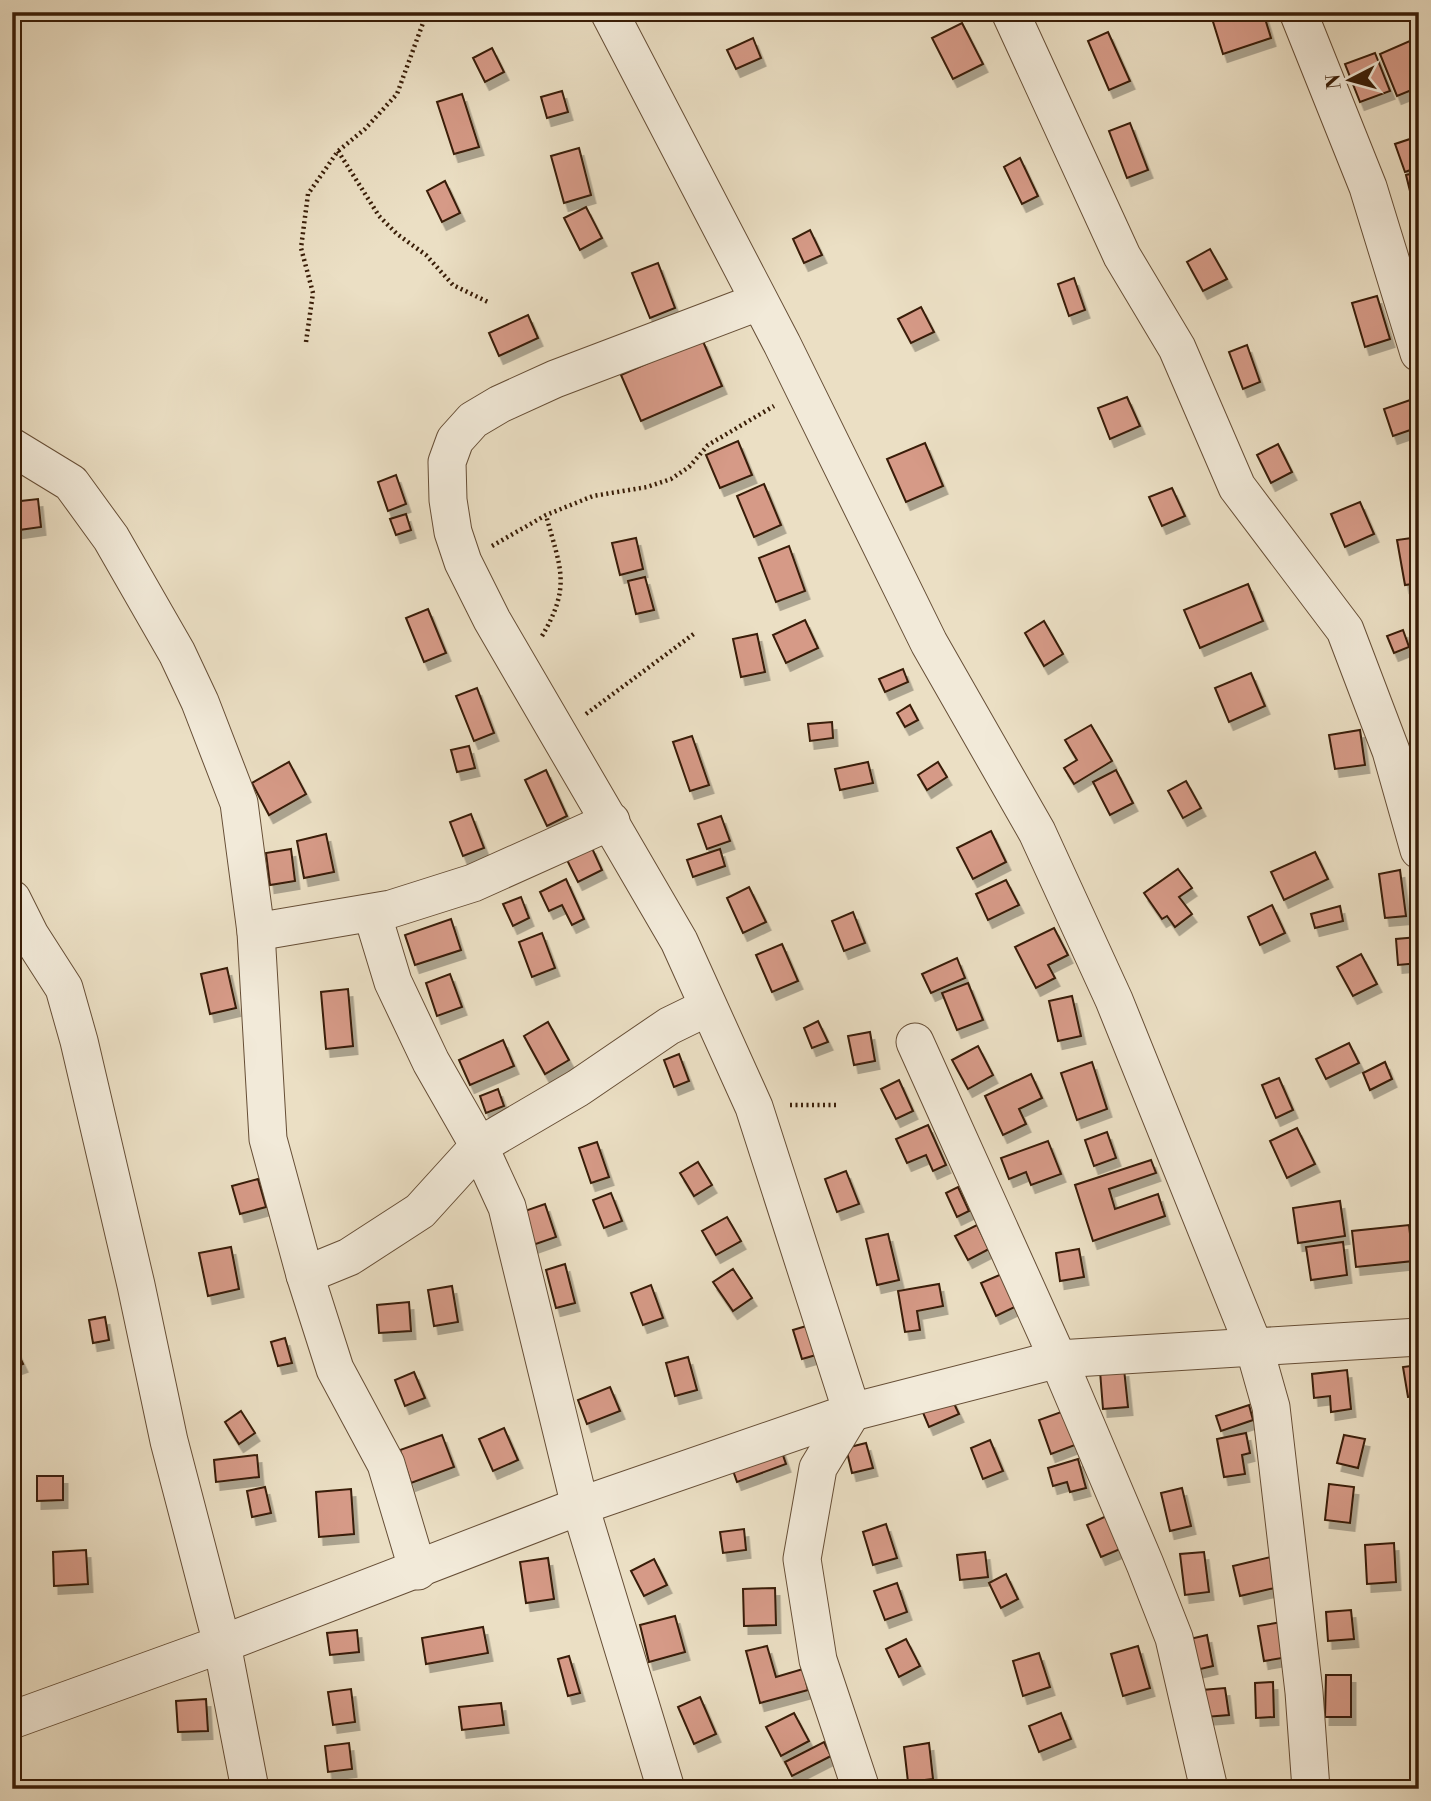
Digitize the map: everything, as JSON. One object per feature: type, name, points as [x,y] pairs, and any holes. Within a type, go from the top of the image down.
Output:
[{"type":"street","points":[[609,12],[804,390],[929,643],[1037,831],[1114,1000],[1254,1347],[1271,1407],[1304,1692],[1311,1789]]},
{"type":"street","points":[[1010,12],[1122,256],[1177,348],[1237,488],[1345,630],[1391,751],[1419,850]]},
{"type":"street","points":[[1298,12],[1368,187],[1419,353]]},
{"type":"street","points":[[758,302],[555,379],[500,404],[473,420],[456,440],[447,462],[453,532],[463,562],[522,670],[679,941],[754,1107],[852,1412],[818,1468],[802,1559],[818,1660],[860,1789]]},
{"type":"street","points":[[12,447],[71,483],[111,538],[177,653],[200,702],[239,803],[256,932],[268,1139],[304,1275],[335,1368],[386,1464],[418,1571]]},
{"type":"street","points":[[256,932],[372,913],[472,883],[611,821]]},
{"type":"street","points":[[12,899],[30,935],[64,988],[68,1002],[96,1107],[166,1429],[222,1644],[250,1789]]},
{"type":"street","points":[[372,913],[393,982],[431,1062],[479,1146],[507,1207],[580,1506],[666,1789]]},
{"type":"street","points":[[304,1275],[349,1257],[420,1211],[448,1184],[479,1146],[578,1088],[669,1026],[708,1007]]},
{"type":"street","points":[[915,1042],[1058,1359],[1082,1422],[1121,1503],[1174,1638],[1209,1789]]},
{"type":"street","points":[[12,1720],[418,1571],[580,1506],[852,1412],[1058,1359],[1419,1337]]},
{"type":"path","points":[[306,342],[313,293],[301,248],[308,194],[338,151],[365,129],[397,94],[427,12]]},
{"type":"path","points":[[338,151],[379,216],[397,234],[426,254],[453,285],[490,303]]},
{"type":"path","points":[[463,562],[546,515],[593,496],[647,487],[671,479],[689,467],[708,444],[804,390]]},
{"type":"path","points":[[522,670],[558,609],[563,589],[546,515]]},
{"type":"path","points":[[559,733],[695,633]]},
{"type":"path","points":[[754,1107],[836,1105]]},
{"type":"building","points":[[1210,12],[1263,12],[1271,38],[1223,54]]},
{"type":"building","points":[[962,23],[983,64],[953,79],[932,38]]},
{"type":"building","points":[[1108,32],[1130,81],[1109,90],[1088,41]]},
{"type":"building","points":[[1419,37],[1419,87],[1397,96],[1380,54]]},
{"type":"building","points":[[753,38],[761,58],[736,69],[727,50]]},
{"type":"building","points":[[492,48],[504,72],[485,82],[473,58]]},
{"type":"building","points":[[1375,53],[1390,91],[1360,102],[1345,64]]},
{"type":"building","points":[[562,91],[568,112],[547,118],[541,97]]},
{"type":"building","points":[[462,94],[479,147],[454,154],[437,102]]},
{"type":"building","points":[[1130,123],[1148,170],[1127,178],[1109,131]]},
{"type":"building","points":[[1419,136],[1419,167],[1405,172],[1395,144]]},
{"type":"building","points":[[579,148],[591,195],[564,203],[551,156]]},
{"type":"building","points":[[1020,158],[1038,196],[1022,204],[1004,167]]},
{"type":"building","points":[[1419,172],[1419,210],[1415,211],[1406,175]]},
{"type":"building","points":[[445,181],[460,213],[442,222],[427,191]]},
{"type":"building","points":[[586,207],[602,238],[580,250],[564,218]]},
{"type":"building","points":[[810,230],[822,255],[804,263],[793,239]]},
{"type":"building","points":[[1210,249],[1227,279],[1203,291],[1187,262]]},
{"type":"building","points":[[658,263],[675,308],[650,318],[632,273]]},
{"type":"building","points":[[1074,278],[1085,310],[1069,316],[1058,284]]},
{"type":"building","points":[[1377,296],[1390,339],[1365,347],[1352,303]]},
{"type":"building","points":[[921,307],[934,332],[911,343],[898,319]]},
{"type":"building","points":[[528,315],[538,338],[499,356],[489,333]]},
{"type":"building","points":[[702,339],[722,386],[641,421],[621,375]]},
{"type":"building","points":[[1247,345],[1260,382],[1243,389],[1229,352]]},
{"type":"building","points":[[1127,397],[1140,426],[1110,439],[1098,408]]},
{"type":"building","points":[[1419,397],[1419,427],[1393,436],[1384,409]]},
{"type":"building","points":[[738,441],[752,475],[720,488],[706,455]]},
{"type":"building","points":[[925,443],[943,486],[906,502],[887,459]]},
{"type":"building","points":[[1278,444],[1292,472],[1271,483],[1257,455]]},
{"type":"building","points":[[396,475],[406,504],[388,511],[378,482]]},
{"type":"building","points":[[764,484],[781,525],[754,537],[737,496]]},
{"type":"building","points":[[1172,488],[1185,516],[1162,526],[1149,497]]},
{"type":"building","points":[[38,499],[41,527],[12,531],[12,502]]},
{"type":"building","points":[[1360,502],[1374,534],[1345,547],[1331,514]]},
{"type":"building","points":[[406,514],[411,530],[396,535],[390,519]]},
{"type":"building","points":[[1419,537],[1419,583],[1405,585],[1397,540]]},
{"type":"building","points":[[636,538],[643,569],[620,575],[612,543]]},
{"type":"building","points":[[789,546],[805,591],[776,602],[759,558]]},
{"type":"building","points":[[645,577],[654,610],[636,614],[628,581]]},
{"type":"building","points":[[1248,584],[1263,621],[1200,648],[1184,610]]},
{"type":"building","points":[[428,609],[446,653],[424,662],[406,618]]},
{"type":"building","points":[[805,620],[818,648],[786,663],[773,635]]},
{"type":"building","points":[[1044,621],[1063,654],[1044,666],[1025,633]]},
{"type":"building","points":[[1403,630],[1409,647],[1394,653],[1387,636]]},
{"type":"building","points":[[757,634],[765,672],[741,677],[733,639]]},
{"type":"building","points":[[903,669],[908,682],[885,692],[879,679]]},
{"type":"building","points":[[1251,673],[1265,706],[1229,722],[1215,688]]},
{"type":"building","points":[[477,688],[494,733],[474,741],[456,696]]},
{"type":"building","points":[[910,705],[918,720],[905,727],[897,713]]},
{"type":"building","points":[[832,722],[833,738],[810,741],[808,724]]},
{"type":"building","points":[[1091,725],[1112,761],[1074,784],[1064,768],[1077,760],[1065,740]]},
{"type":"building","points":[[1360,730],[1365,765],[1335,769],[1329,735]]},
{"type":"building","points":[[692,736],[709,785],[690,791],[673,742]]},
{"type":"building","points":[[469,746],[475,768],[457,772],[451,750]]},
{"type":"building","points":[[289,762],[306,794],[269,815],[252,783]]},
{"type":"building","points":[[868,762],[873,783],[840,790],[835,769]]},
{"type":"building","points":[[938,762],[947,777],[927,790],[918,775]]},
{"type":"building","points":[[546,770],[567,816],[547,826],[525,780]]},
{"type":"building","points":[[1116,770],[1133,803],[1110,815],[1093,782]]},
{"type":"building","points":[[1186,781],[1201,808],[1183,818],[1168,791]]},
{"type":"building","points":[[471,814],[484,848],[463,856],[450,822]]},
{"type":"building","points":[[721,816],[730,841],[707,849],[698,824]]},
{"type":"building","points":[[991,831],[1006,862],[973,879],[957,848]]},
{"type":"building","points":[[326,834],[334,872],[304,878],[297,841]]},
{"type":"building","points":[[591,846],[602,870],[578,882],[566,858]]},
{"type":"building","points":[[291,849],[295,881],[270,885],[266,853]]},
{"type":"building","points":[[720,849],[725,866],[693,877],[687,860]]},
{"type":"building","points":[[1315,852],[1328,879],[1284,900],[1271,872]]},
{"type":"building","points":[[1178,869],[1192,888],[1179,897],[1192,914],[1175,927],[1167,916],[1162,919],[1144,893]]},
{"type":"building","points":[[1400,870],[1406,916],[1385,918],[1379,874]]},
{"type":"building","points":[[566,879],[584,919],[572,925],[562,905],[549,911],[540,892]]},
{"type":"building","points":[[1006,880],[1019,905],[988,920],[976,894]]},
{"type":"building","points":[[749,887],[766,922],[743,933],[727,898]]},
{"type":"building","points":[[521,897],[529,918],[513,926],[503,904]]},
{"type":"building","points":[[1272,905],[1285,933],[1260,945],[1248,917]]},
{"type":"building","points":[[1340,906],[1343,921],[1315,928],[1311,914]]},
{"type":"building","points":[[853,912],[865,943],[844,951],[832,921]]},
{"type":"building","points":[[451,919],[461,950],[415,965],[405,935]]},
{"type":"building","points":[[1054,928],[1068,955],[1048,965],[1055,978],[1036,988],[1015,947]]},
{"type":"building","points":[[542,933],[555,968],[532,977],[519,942]]},
{"type":"building","points":[[1418,937],[1419,963],[1398,965],[1396,939]]},
{"type":"building","points":[[782,944],[798,981],[772,992],[756,955]]},
{"type":"building","points":[[1361,954],[1377,984],[1353,996],[1337,967]]},
{"type":"building","points":[[957,958],[965,978],[931,993],[922,974]]},
{"type":"building","points":[[227,968],[236,1008],[210,1014],[201,974]]},
{"type":"building","points":[[450,974],[462,1007],[437,1016],[426,983]]},
{"type":"building","points":[[968,983],[983,1020],[957,1030],[942,993]]},
{"type":"building","points":[[348,989],[353,1046],[326,1049],[321,992]]},
{"type":"building","points":[[1072,996],[1081,1036],[1058,1041],[1049,1001]]},
{"type":"building","points":[[818,1021],[828,1042],[812,1048],[804,1028]]},
{"type":"building","points":[[548,1022],[569,1060],[545,1074],[524,1036]]},
{"type":"building","points":[[870,1032],[875,1061],[854,1065],[848,1036]]},
{"type":"building","points":[[503,1040],[514,1066],[470,1085],[459,1060]]},
{"type":"building","points":[[1349,1043],[1359,1063],[1326,1079],[1316,1059]]},
{"type":"building","points":[[978,1046],[993,1075],[968,1089],[952,1060]]},
{"type":"building","points":[[679,1054],[689,1081],[674,1087],[664,1060]]},
{"type":"building","points":[[1092,1062],[1107,1109],[1077,1120],[1061,1073]]},
{"type":"building","points":[[1385,1062],[1392,1079],[1370,1090],[1363,1073]]},
{"type":"building","points":[[1031,1074],[1042,1098],[1019,1109],[1026,1124],[1003,1135],[985,1096]]},
{"type":"building","points":[[1279,1078],[1293,1110],[1276,1118],[1262,1085]]},
{"type":"building","points":[[899,1080],[913,1111],[896,1119],[881,1089]]},
{"type":"building","points":[[498,1089],[504,1106],[486,1113],[480,1096]]},
{"type":"building","points":[[928,1125],[946,1165],[933,1171],[926,1155],[907,1163],[896,1139]]},
{"type":"building","points":[[1297,1128],[1315,1164],[1287,1178],[1270,1141]]},
{"type":"building","points":[[1107,1132],[1116,1158],[1094,1166],[1085,1140]]},
{"type":"building","points":[[1048,1141],[1061,1174],[1031,1185],[1026,1172],[1009,1179],[1001,1158]]},
{"type":"building","points":[[597,1142],[609,1177],[591,1183],[579,1148]]},
{"type":"building","points":[[1151,1160],[1156,1173],[1109,1189],[1115,1209],[1158,1194],[1165,1216],[1093,1241],[1075,1185]]},
{"type":"building","points":[[698,1162],[712,1185],[694,1196],[680,1173]]},
{"type":"building","points":[[846,1171],[859,1204],[837,1212],[825,1179]]},
{"type":"building","points":[[258,1179],[266,1207],[240,1214],[232,1186]]},
{"type":"building","points":[[958,1187],[969,1211],[957,1217],[946,1193]]},
{"type":"building","points":[[611,1193],[622,1221],[604,1228],[593,1200]]},
{"type":"building","points":[[1340,1201],[1345,1236],[1298,1243],[1293,1208]]},
{"type":"building","points":[[545,1204],[556,1237],[530,1246],[519,1213]]},
{"type":"building","points":[[727,1217],[741,1241],[716,1255],[702,1231]]},
{"type":"building","points":[[977,1225],[989,1249],[968,1260],[955,1236]]},
{"type":"building","points":[[1409,1225],[1413,1261],[1356,1267],[1352,1231]]},
{"type":"building","points":[[888,1234],[899,1280],[877,1285],[866,1239]]},
{"type":"building","points":[[1343,1242],[1347,1275],[1311,1280],[1306,1247]]},
{"type":"building","points":[[231,1247],[239,1289],[208,1296],[199,1253]]},
{"type":"building","points":[[1079,1249],[1084,1277],[1060,1281],[1056,1253]]},
{"type":"building","points":[[565,1264],[575,1303],[556,1308],[546,1270]]},
{"type":"building","points":[[733,1269],[752,1298],[733,1311],[713,1282]]},
{"type":"building","points":[[1004,1273],[1019,1305],[996,1316],[981,1283]]},
{"type":"building","points":[[939,1284],[943,1306],[917,1311],[920,1330],[905,1332],[898,1291]]},
{"type":"building","points":[[651,1285],[663,1318],[643,1325],[631,1293]]},
{"type":"building","points":[[452,1286],[458,1322],[434,1326],[428,1290]]},
{"type":"building","points":[[409,1302],[411,1331],[379,1333],[377,1305]]},
{"type":"building","points":[[105,1317],[109,1340],[93,1343],[89,1320]]},
{"type":"building","points":[[813,1324],[823,1353],[802,1359],[793,1330]]},
{"type":"building","points":[[285,1338],[292,1363],[278,1366],[271,1342]]},
{"type":"building","points":[[12,1341],[23,1364],[12,1368]]},
{"type":"building","points":[[688,1357],[697,1390],[675,1396],[666,1363]]},
{"type":"building","points":[[1419,1365],[1419,1396],[1408,1397],[1403,1367]]},
{"type":"building","points":[[1124,1369],[1128,1407],[1103,1409],[1100,1371]]},
{"type":"building","points":[[1347,1370],[1351,1409],[1331,1412],[1330,1396],[1314,1398],[1312,1374]]},
{"type":"building","points":[[414,1372],[425,1398],[405,1406],[395,1380]]},
{"type":"building","points":[[610,1387],[620,1411],[587,1424],[578,1400]]},
{"type":"building","points":[[948,1391],[959,1414],[929,1427],[919,1403]]},
{"type":"building","points":[[1249,1405],[1253,1420],[1221,1431],[1216,1416]]},
{"type":"building","points":[[241,1411],[255,1433],[239,1444],[225,1422]]},
{"type":"building","points":[[1064,1411],[1075,1445],[1051,1454],[1039,1420]]},
{"type":"building","points":[[504,1428],[518,1460],[493,1471],[479,1439]]},
{"type":"building","points":[[1246,1433],[1250,1453],[1242,1455],[1245,1474],[1224,1477],[1217,1439]]},
{"type":"building","points":[[442,1435],[454,1467],[411,1483],[400,1450]]},
{"type":"building","points":[[1344,1435],[1365,1439],[1358,1468],[1337,1463]]},
{"type":"building","points":[[990,1440],[1003,1471],[983,1479],[971,1448]]},
{"type":"building","points":[[866,1443],[873,1468],[852,1473],[846,1448]]},
{"type":"building","points":[[779,1444],[786,1464],[737,1482],[730,1462]]},
{"type":"building","points":[[257,1455],[259,1477],[216,1482],[214,1460]]},
{"type":"building","points":[[1078,1459],[1086,1488],[1070,1492],[1067,1482],[1053,1486],[1048,1468]]},
{"type":"building","points":[[37,1476],[63,1476],[63,1500],[37,1501]]},
{"type":"building","points":[[1329,1484],[1354,1487],[1350,1523],[1325,1520]]},
{"type":"building","points":[[265,1487],[271,1513],[252,1517],[247,1491]]},
{"type":"building","points":[[1182,1488],[1191,1526],[1170,1531],[1161,1493]]},
{"type":"building","points":[[351,1489],[354,1534],[319,1537],[316,1492]]},
{"type":"building","points":[[1115,1512],[1130,1545],[1101,1557],[1087,1525]]},
{"type":"building","points":[[886,1524],[897,1558],[873,1565],[863,1532]]},
{"type":"building","points":[[744,1529],[746,1550],[723,1553],[720,1532]]},
{"type":"building","points":[[1394,1543],[1396,1582],[1367,1584],[1365,1545]]},
{"type":"building","points":[[86,1550],[88,1584],[54,1586],[53,1552]]},
{"type":"building","points":[[985,1552],[988,1577],[960,1580],[957,1555]]},
{"type":"building","points":[[1204,1552],[1209,1592],[1185,1595],[1180,1554]]},
{"type":"building","points":[[1275,1556],[1283,1586],[1240,1596],[1233,1566]]},
{"type":"building","points":[[548,1558],[554,1599],[526,1603],[520,1562]]},
{"type":"building","points":[[654,1559],[667,1585],[644,1596],[631,1571]]},
{"type":"building","points":[[1006,1574],[1018,1599],[1001,1608],[989,1583]]},
{"type":"building","points":[[897,1583],[907,1612],[885,1620],[874,1591]]},
{"type":"building","points":[[775,1588],[776,1625],[744,1626],[743,1589]]},
{"type":"building","points":[[1351,1610],[1354,1639],[1328,1641],[1326,1612]]},
{"type":"building","points":[[675,1616],[685,1652],[649,1662],[640,1625]]},
{"type":"building","points":[[1282,1622],[1288,1657],[1264,1661],[1258,1626]]},
{"type":"building","points":[[483,1627],[488,1653],[426,1664],[422,1638]]},
{"type":"building","points":[[357,1630],[359,1652],[330,1655],[327,1633]]},
{"type":"building","points":[[1207,1635],[1213,1666],[1196,1670],[1190,1639]]},
{"type":"building","points":[[906,1639],[920,1666],[899,1677],[886,1649]]},
{"type":"building","points":[[767,1646],[776,1677],[803,1669],[808,1690],[760,1703],[746,1651]]},
{"type":"building","points":[[1138,1646],[1150,1688],[1123,1696],[1111,1654]]},
{"type":"building","points":[[1039,1653],[1050,1687],[1023,1696],[1013,1661]]},
{"type":"building","points":[[569,1656],[580,1693],[568,1696],[558,1659]]},
{"type":"building","points":[[1326,1675],[1351,1675],[1351,1717],[1325,1717]]},
{"type":"building","points":[[1273,1682],[1274,1717],[1256,1718],[1255,1683]]},
{"type":"building","points":[[1225,1688],[1229,1715],[1205,1717],[1202,1690]]},
{"type":"building","points":[[351,1689],[355,1722],[333,1725],[328,1692]]},
{"type":"building","points":[[700,1697],[716,1734],[694,1744],[678,1707]]},
{"type":"building","points":[[206,1699],[208,1731],[178,1732],[176,1701]]},
{"type":"building","points":[[501,1703],[504,1725],[462,1730],[459,1707]]},
{"type":"building","points":[[794,1713],[809,1741],[781,1756],[766,1727]]},
{"type":"building","points":[[1061,1713],[1071,1739],[1039,1752],[1029,1726]]},
{"type":"building","points":[[824,1742],[831,1756],[792,1776],[785,1762]]},
{"type":"building","points":[[349,1743],[352,1769],[328,1772],[325,1746]]},
{"type":"building","points":[[929,1743],[933,1779],[908,1782],[904,1747]]}]
